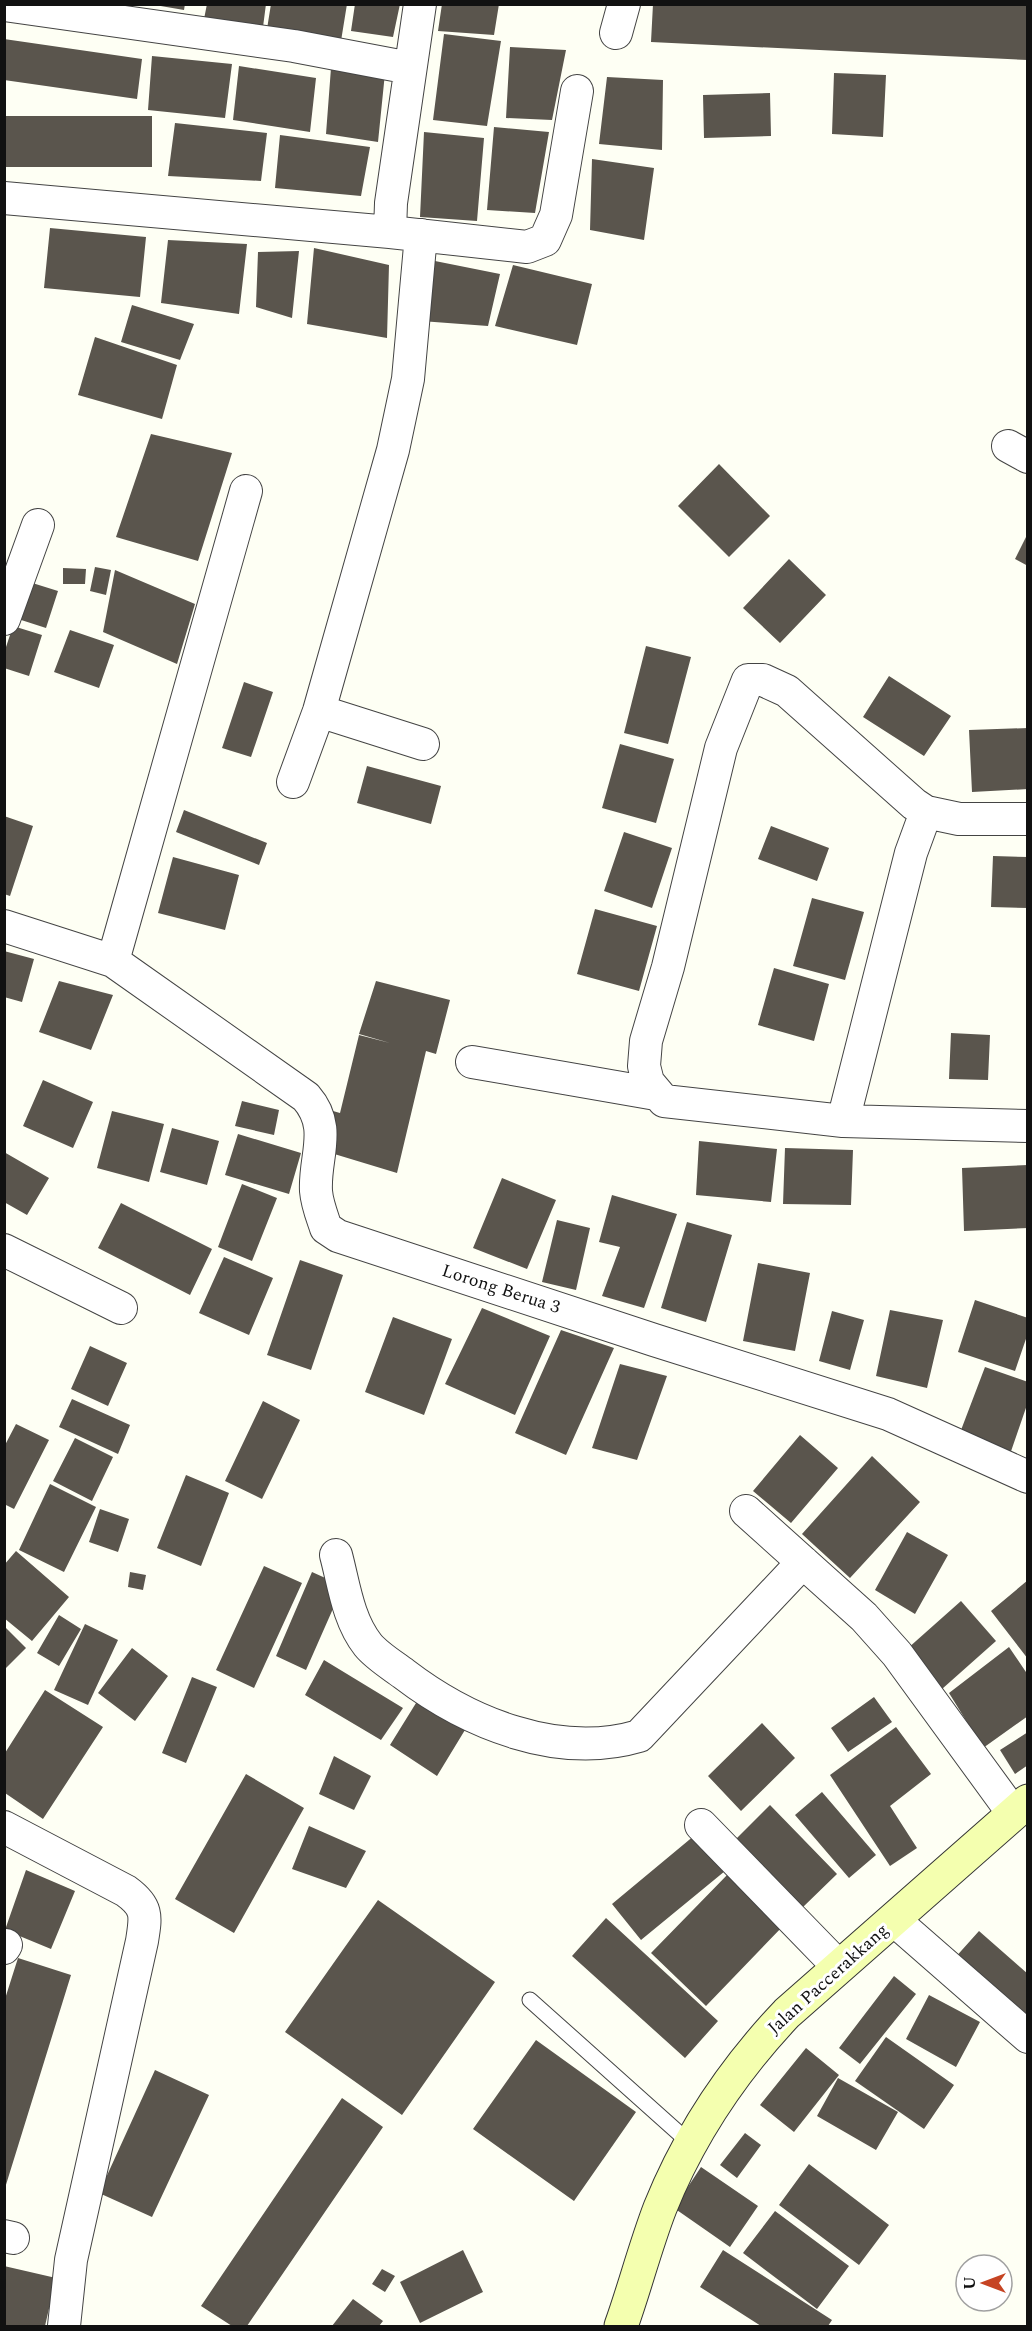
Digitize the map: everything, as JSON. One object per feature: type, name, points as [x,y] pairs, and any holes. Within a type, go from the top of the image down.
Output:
[{"type":"main road","name":"Jalan Paccerakkang","points":[[621,2326],[660,2208],[691,2144],[720,2095],[756,2046],[787,2013],[1020,1807]]},
{"type":"street","points":[[390,232],[391,203],[420,4]]},
{"type":"street","points":[[4,5],[294,46],[410,68]]},
{"type":"street","points":[[4,198],[390,232],[527,247],[545,240],[556,215],[577,92]]},
{"type":"street","points":[[293,782],[319,711],[393,450],[408,379],[421,235]]},
{"type":"street","points":[[113,961],[246,491]]},
{"type":"street","points":[[4,619],[38,525]]},
{"type":"street","points":[[1028,819],[959,819],[926,812],[914,804],[787,691],[764,680],[748,680],[721,748],[668,967],[646,1041],[644,1066],[648,1082],[664,1101],[843,1121],[1028,1126]]},
{"type":"street","points":[[319,711],[423,744]]},
{"type":"street","points":[[843,1121],[911,853],[926,812]]},
{"type":"street","name":"Lorong Berua 3","points":[[4,926],[113,961],[306,1097],[321,1118],[316,1190],[319,1209],[326,1228],[338,1236],[888,1414],[1028,1477]]},
{"type":"street","points":[[472,1062],[656,1094]]},
{"type":"street","points":[[4,1250],[121,1308]]},
{"type":"street","points":[[746,1511],[864,1617],[897,1654],[1020,1807]]},
{"type":"street","points":[[336,1555],[354,1624],[369,1646],[405,1675],[454,1708],[494,1727],[517,1734],[581,1743],[616,1743],[639,1736],[803,1562]]},
{"type":"street","points":[[701,1825],[839,1967]]},
{"type":"street","points":[[4,1827],[126,1891],[140,1901],[145,1912],[142,1941],[71,2260],[64,2326]]},
{"type":"street","points":[[894,1920],[1028,2037]]},
{"type":"lane","points":[[530,2000],[691,2144]]},
{"type":"building","points":[[149,4],[185,4],[184,10]]},
{"type":"building","points":[[207,4],[266,4],[263,27],[204,19]]},
{"type":"building","points":[[271,4],[347,4],[341,41],[267,29]]},
{"type":"building","points":[[355,4],[400,4],[393,37],[351,31]]},
{"type":"building","points":[[442,4],[499,4],[494,35],[438,31]]},
{"type":"building","points":[[653,4],[1028,4],[1028,60],[651,42]]},
{"type":"building","points":[[444,34],[501,41],[487,126],[433,120]]},
{"type":"building","points":[[4,39],[142,59],[137,99],[4,80]]},
{"type":"building","points":[[510,47],[566,50],[552,120],[506,118]]},
{"type":"building","points":[[152,56],[232,64],[225,118],[148,110]]},
{"type":"building","points":[[239,66],[316,78],[310,132],[233,120]]},
{"type":"building","points":[[331,68],[385,73],[378,142],[326,134]]},
{"type":"building","points":[[834,73],[886,75],[883,137],[832,134]]},
{"type":"building","points":[[607,77],[663,80],[662,150],[599,144]]},
{"type":"building","points":[[770,93],[771,136],[704,138],[703,95]]},
{"type":"building","points":[[4,116],[152,116],[152,167],[4,167]]},
{"type":"building","points":[[175,123],[267,133],[261,181],[168,176]]},
{"type":"building","points":[[494,127],[549,132],[535,213],[487,210]]},
{"type":"building","points":[[424,132],[484,138],[477,221],[420,217]]},
{"type":"building","points":[[280,135],[370,147],[361,196],[275,188]]},
{"type":"building","points":[[592,159],[654,168],[644,240],[590,230]]},
{"type":"building","points":[[50,228],[146,237],[140,297],[44,288]]},
{"type":"building","points":[[168,240],[247,244],[239,314],[161,303]]},
{"type":"building","points":[[314,248],[389,265],[387,338],[307,324]]},
{"type":"building","points":[[299,251],[292,318],[256,307],[258,252]]},
{"type":"building","points":[[425,259],[500,274],[488,326],[421,321]]},
{"type":"building","points":[[513,265],[592,284],[577,345],[495,326]]},
{"type":"building","points":[[132,305],[194,324],[180,360],[121,342]]},
{"type":"building","points":[[95,337],[177,365],[162,419],[78,395]]},
{"type":"building","points":[[151,434],[232,453],[198,561],[116,537]]},
{"type":"building","points":[[719,464],[770,516],[729,557],[678,506]]},
{"type":"building","points":[[1028,533],[1028,566],[1015,559]]},
{"type":"building","points":[[789,559],[826,595],[780,643],[743,608]]},
{"type":"building","points":[[95,567],[111,570],[106,595],[90,591]]},
{"type":"building","points":[[63,568],[86,569],[85,584],[63,584]]},
{"type":"building","points":[[115,570],[195,604],[177,664],[103,632]]},
{"type":"building","points":[[26,581],[58,591],[46,628],[15,618]]},
{"type":"building","points":[[13,626],[42,635],[29,676],[4,668],[4,653]]},
{"type":"building","points":[[70,630],[114,645],[99,688],[54,672]]},
{"type":"building","points":[[646,646],[691,657],[668,744],[624,733]]},
{"type":"building","points":[[889,676],[951,716],[924,756],[863,717]]},
{"type":"building","points":[[244,682],[273,692],[251,757],[222,748]]},
{"type":"building","points":[[1028,728],[1028,789],[972,792],[969,730]]},
{"type":"building","points":[[620,744],[674,759],[656,823],[602,808]]},
{"type":"building","points":[[367,766],[441,786],[431,824],[357,803]]},
{"type":"building","points":[[184,810],[267,843],[259,865],[176,832]]},
{"type":"building","points":[[4,816],[33,826],[10,896],[4,894]]},
{"type":"building","points":[[771,826],[829,848],[817,881],[758,859]]},
{"type":"building","points":[[624,832],[672,848],[652,908],[604,891]]},
{"type":"building","points":[[993,856],[1028,857],[1028,908],[991,907]]},
{"type":"building","points":[[173,857],[239,875],[225,930],[158,913]]},
{"type":"building","points":[[812,898],[864,912],[845,980],[793,966]]},
{"type":"building","points":[[595,909],[657,926],[639,991],[577,974]]},
{"type":"building","points":[[4,951],[34,959],[22,1002],[4,997]]},
{"type":"building","points":[[774,968],[829,984],[814,1041],[758,1025]]},
{"type":"building","points":[[59,981],[113,995],[91,1050],[39,1032]]},
{"type":"building","points":[[376,981],[450,1000],[436,1054],[426,1051],[397,1173],[331,1153],[323,1155],[333,1111],[340,1113],[359,1035],[390,1043],[359,1034]]},
{"type":"building","points":[[951,1033],[990,1035],[988,1080],[949,1079]]},
{"type":"building","points":[[43,1080],[93,1102],[73,1148],[23,1126]]},
{"type":"building","points":[[242,1101],[279,1110],[274,1135],[235,1126]]},
{"type":"building","points":[[112,1111],[164,1124],[149,1182],[97,1168]]},
{"type":"building","points":[[172,1128],[219,1141],[207,1185],[160,1172]]},
{"type":"building","points":[[238,1134],[301,1153],[289,1194],[225,1175]]},
{"type":"building","points":[[699,1141],[777,1149],[771,1202],[696,1195]]},
{"type":"building","points":[[785,1148],[853,1150],[851,1205],[783,1204]]},
{"type":"building","points":[[4,1152],[49,1178],[27,1215],[4,1202]]},
{"type":"building","points":[[1028,1165],[1028,1228],[964,1231],[962,1168]]},
{"type":"building","points":[[502,1178],[556,1200],[527,1269],[473,1248]]},
{"type":"building","points":[[242,1184],[277,1198],[252,1261],[218,1247]]},
{"type":"building","points":[[612,1195],[677,1214],[644,1308],[602,1296],[620,1247],[599,1242]]},
{"type":"building","points":[[121,1203],[212,1249],[190,1295],[98,1248]]},
{"type":"building","points":[[557,1220],[590,1228],[576,1290],[542,1282]]},
{"type":"building","points":[[687,1222],[732,1235],[706,1322],[661,1308]]},
{"type":"building","points":[[224,1257],[273,1278],[249,1335],[199,1313]]},
{"type":"building","points":[[300,1260],[343,1275],[311,1370],[267,1355]]},
{"type":"building","points":[[758,1263],[810,1273],[795,1351],[743,1341]]},
{"type":"building","points":[[975,1300],[1028,1318],[1028,1333],[1015,1371],[958,1352]]},
{"type":"building","points":[[482,1308],[550,1336],[515,1415],[445,1384]]},
{"type":"building","points":[[890,1310],[943,1320],[927,1388],[876,1376]]},
{"type":"building","points":[[832,1311],[864,1320],[850,1370],[819,1361]]},
{"type":"building","points":[[393,1317],[452,1339],[424,1415],[365,1392]]},
{"type":"building","points":[[561,1330],[614,1348],[566,1455],[515,1433]]},
{"type":"building","points":[[90,1346],[127,1363],[108,1406],[71,1389]]},
{"type":"building","points":[[620,1364],[667,1376],[637,1460],[592,1448]]},
{"type":"building","points":[[985,1367],[1028,1382],[1028,1402],[1008,1460],[958,1438]]},
{"type":"building","points":[[72,1399],[130,1425],[118,1454],[59,1427]]},
{"type":"building","points":[[263,1401],[300,1420],[262,1499],[225,1481]]},
{"type":"building","points":[[16,1424],[49,1440],[14,1509],[4,1504],[4,1447]]},
{"type":"building","points":[[800,1435],[838,1468],[791,1523],[753,1491]]},
{"type":"building","points":[[75,1438],[113,1457],[92,1501],[53,1481]]},
{"type":"building","points":[[872,1456],[920,1502],[850,1578],[802,1534]]},
{"type":"building","points":[[186,1475],[229,1493],[201,1566],[157,1548]]},
{"type":"building","points":[[50,1484],[96,1507],[64,1572],[19,1550]]},
{"type":"building","points":[[100,1509],[129,1519],[118,1552],[89,1542]]},
{"type":"building","points":[[907,1532],[948,1555],[915,1614],[875,1590]]},
{"type":"building","points":[[16,1551],[69,1597],[32,1641],[4,1618],[4,1565]]},
{"type":"building","points":[[264,1566],[302,1583],[254,1688],[216,1670]]},
{"type":"building","points":[[130,1572],[146,1575],[143,1590],[128,1587]]},
{"type":"building","points":[[312,1572],[343,1586],[306,1670],[276,1656]]},
{"type":"building","points":[[1028,1580],[1028,1659],[991,1611]]},
{"type":"building","points":[[961,1601],[996,1641],[942,1689],[907,1649]]},
{"type":"building","points":[[59,1615],[81,1629],[59,1666],[37,1653]]},
{"type":"building","points":[[85,1624],[118,1640],[88,1705],[54,1690]]},
{"type":"building","points":[[4,1626],[26,1648],[6,1668],[4,1666]]},
{"type":"building","points":[[1009,1647],[1028,1675],[1028,1716],[983,1748],[949,1693]]},
{"type":"building","points":[[132,1648],[168,1676],[135,1721],[98,1693]]},
{"type":"building","points":[[324,1660],[403,1708],[381,1740],[305,1695]]},
{"type":"building","points":[[192,1677],[217,1687],[186,1763],[162,1753]]},
{"type":"building","points":[[45,1690],[103,1727],[43,1819],[5,1793],[5,1753]]},
{"type":"building","points":[[421,1695],[468,1725],[437,1776],[390,1745]]},
{"type":"building","points":[[874,1697],[892,1722],[848,1752],[831,1728]]},
{"type":"building","points":[[762,1723],[795,1758],[741,1811],[708,1776]]},
{"type":"building","points":[[896,1727],[931,1774],[890,1806],[917,1848],[890,1866],[830,1775]]},
{"type":"building","points":[[1028,1732],[1028,1765],[1015,1774],[1000,1750]]},
{"type":"building","points":[[334,1756],[371,1776],[354,1810],[319,1794]]},
{"type":"building","points":[[246,1774],[304,1808],[234,1933],[175,1899]]},
{"type":"building","points":[[822,1792],[876,1855],[849,1878],[795,1815]]},
{"type":"building","points":[[770,1805],[837,1874],[802,1908],[735,1840]]},
{"type":"building","points":[[309,1826],[366,1851],[346,1888],[292,1869]]},
{"type":"building","points":[[695,1835],[725,1871],[641,1940],[612,1904]]},
{"type":"building","points":[[26,1870],[75,1891],[51,1949],[5,1930]]},
{"type":"building","points":[[730,1872],[784,1925],[706,2006],[651,1953]]},
{"type":"building","points":[[378,1900],[495,1982],[402,2115],[285,2032]]},
{"type":"building","points":[[606,1918],[718,2021],[685,2058],[572,1956]]},
{"type":"building","points":[[979,1931],[1028,1974],[1028,2021],[953,1960]]},
{"type":"building","points":[[18,1958],[71,1975],[5,2188],[4,2002]]},
{"type":"building","points":[[894,1976],[916,1994],[860,2064],[839,2048]]},
{"type":"building","points":[[929,1995],[980,2022],[956,2067],[906,2039]]},
{"type":"building","points":[[886,2037],[954,2085],[924,2129],[855,2081]]},
{"type":"building","points":[[536,2040],[636,2112],[574,2201],[473,2129]]},
{"type":"building","points":[[806,2048],[839,2075],[794,2132],[760,2105]]},
{"type":"building","points":[[155,2070],[209,2095],[152,2217],[99,2193]]},
{"type":"building","points":[[838,2078],[898,2112],[876,2150],[817,2116]]},
{"type":"building","points":[[342,2098],[383,2127],[247,2326],[232,2326],[201,2306]]},
{"type":"building","points":[[745,2133],[761,2145],[737,2178],[720,2165]]},
{"type":"building","points":[[809,2164],[889,2225],[859,2265],[779,2205]]},
{"type":"building","points":[[701,2167],[758,2206],[730,2247],[674,2208]]},
{"type":"building","points":[[775,2211],[849,2266],[817,2309],[743,2253]]},
{"type":"building","points":[[463,2250],[483,2292],[420,2323],[400,2282]]},
{"type":"building","points":[[723,2250],[832,2320],[828,2326],[761,2326],[700,2287]]},
{"type":"building","points":[[4,2266],[56,2278],[45,2326],[4,2326]]},
{"type":"building","points":[[382,2269],[395,2276],[385,2292],[372,2284]]},
{"type":"building","points":[[353,2299],[383,2321],[379,2326],[332,2326]]}]
